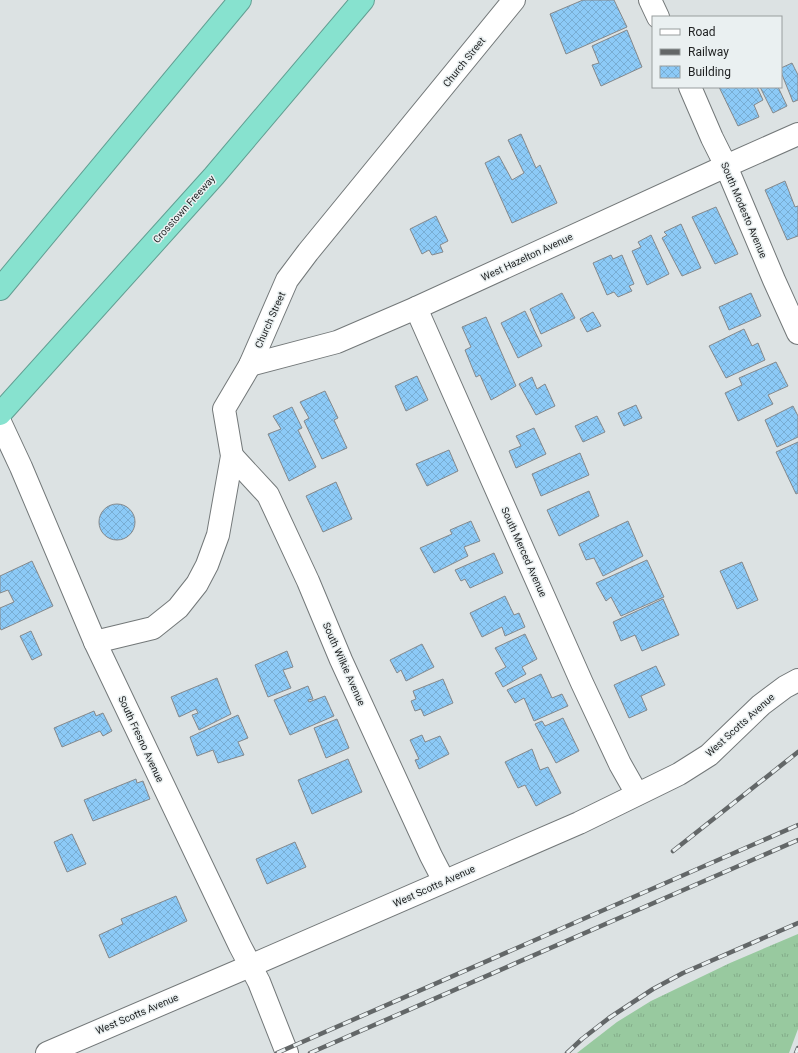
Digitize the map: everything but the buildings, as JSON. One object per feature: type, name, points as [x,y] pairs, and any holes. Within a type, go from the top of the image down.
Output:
[{"type":"highway","points":[[2,287],[240,0]]},
{"type":"highway","name":"Crosstown Freeway","points":[[0,414],[214,176],[363,0]]},
{"type":"street","name":"Church Street","points":[[95,642],[153,628],[178,608],[197,584],[207,565],[218,535],[232,456],[224,408],[250,366],[287,280],[308,252],[514,0]]},
{"type":"street","points":[[650,0],[658,16]]},
{"type":"street","name":"South Modesto Avenue","points":[[690,88],[726,166],[798,333]]},
{"type":"street","name":"West Hazelton Avenue","points":[[250,366],[337,342],[416,308],[798,134]]},
{"type":"street","name":"South Merced Avenue","points":[[416,308],[582,683],[620,764],[637,794]]},
{"type":"street","name":"South Fresno Avenue","points":[[0,422],[21,467],[95,642],[259,982],[287,1053]]},
{"type":"street","name":"South Wilkie Avenue","points":[[232,456],[268,495],[308,581],[341,660],[431,856],[444,881]]},
{"type":"street","name":"West Scotts Avenue","points":[[47,1053],[579,823],[679,774],[709,755],[762,705],[785,687],[798,680]]},
{"type":"green space","points":[[798,934],[798,1029],[789,1053],[577,1053],[617,1022],[651,1001],[730,963]]},
{"type":"railway","points":[[673,851],[798,752]]},
{"type":"railway","points":[[277,1053],[798,825]]},
{"type":"railway","points":[[310,1053],[798,840]]},
{"type":"railway","points":[[567,1053],[609,1018],[653,989],[683,973],[798,923]]},
{"type":"railway","points":[[796,1053],[798,1048]]}]
